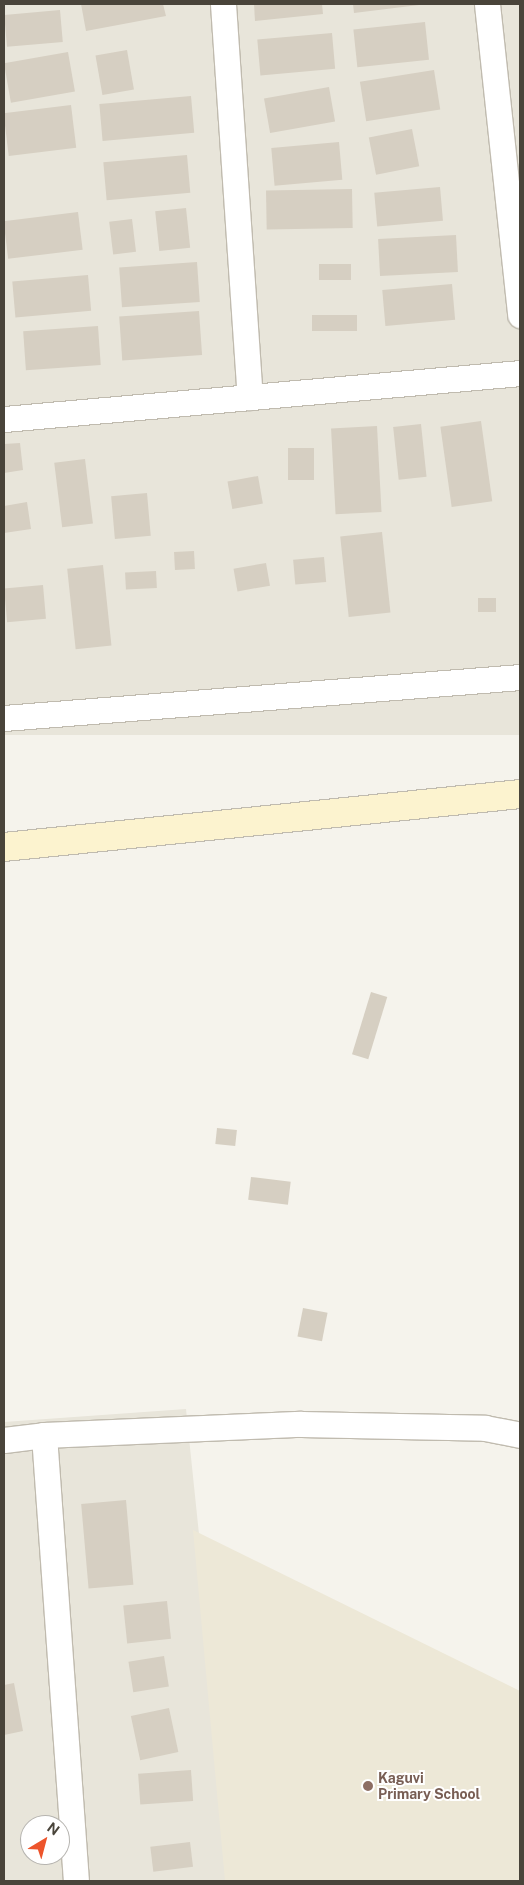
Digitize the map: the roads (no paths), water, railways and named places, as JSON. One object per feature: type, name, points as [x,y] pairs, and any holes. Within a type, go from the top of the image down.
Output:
[{"type":"street","points":[[222,4],[250,397]]},
{"type":"street","points":[[487,4],[520,315]]},
{"type":"street","points":[[4,419],[520,373]]},
{"type":"street","points":[[4,718],[520,677]]},
{"type":"street","points":[[4,847],[520,794]]},
{"type":"street","points":[[4,1440],[44,1436],[302,1424],[485,1428],[520,1435]]},
{"type":"street","points":[[44,1436],[76,1881]]},
{"type":"place","name":"Kaguvi Primary School","points":[[368,1786]]}]
